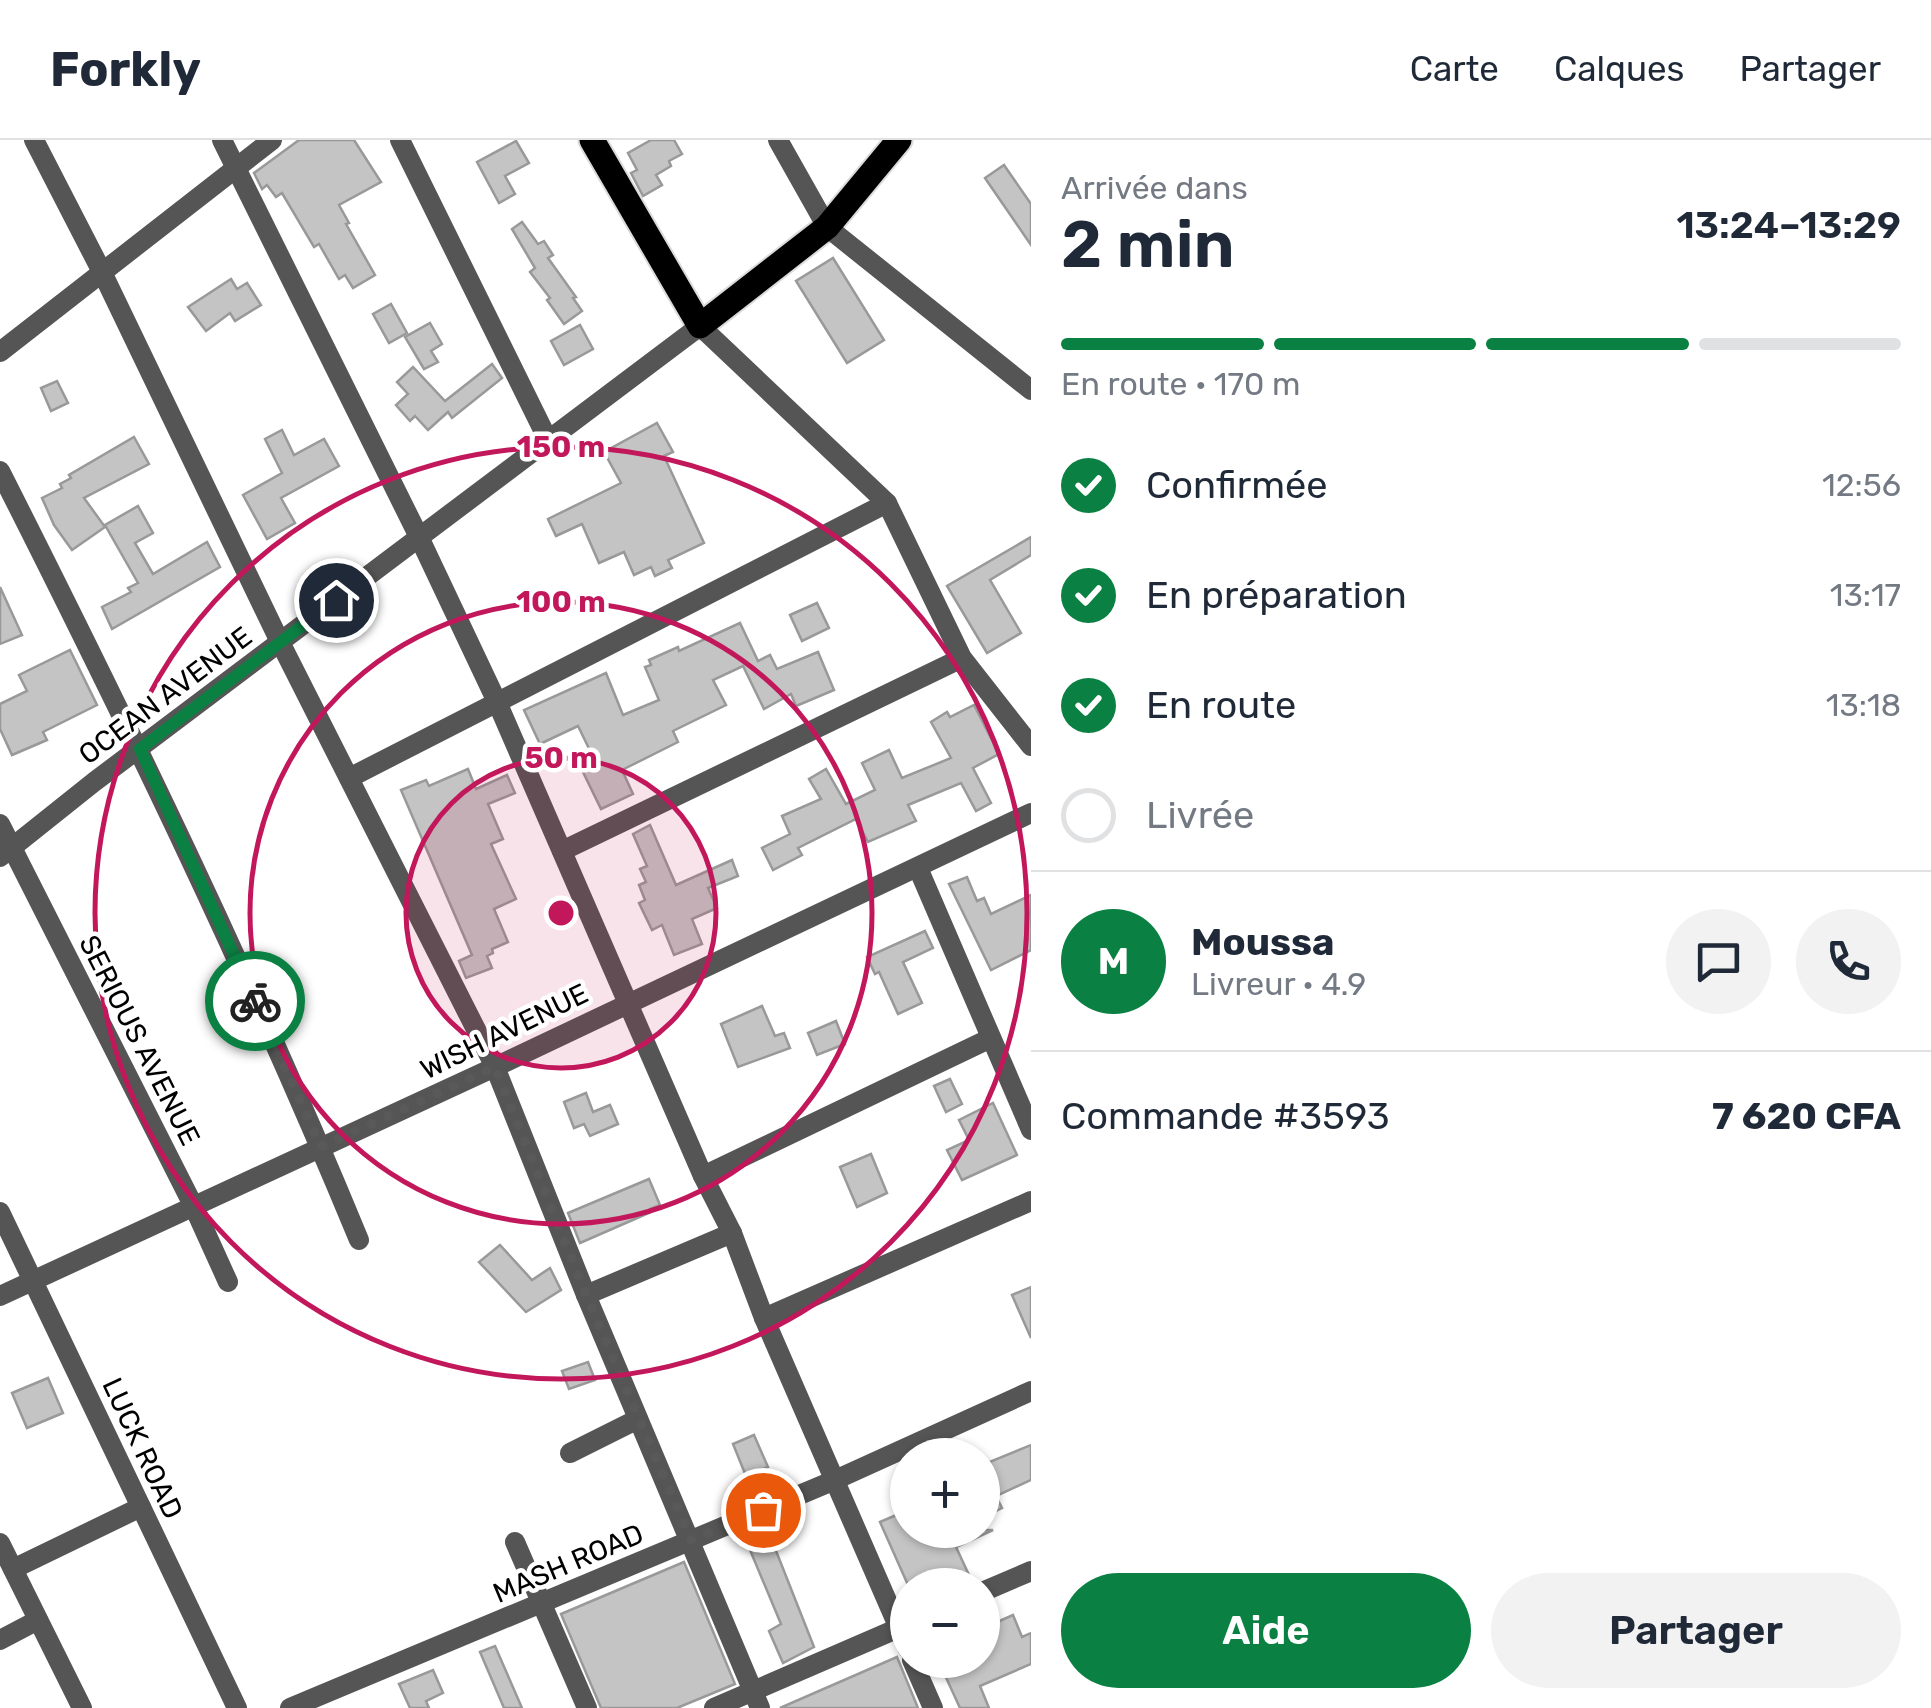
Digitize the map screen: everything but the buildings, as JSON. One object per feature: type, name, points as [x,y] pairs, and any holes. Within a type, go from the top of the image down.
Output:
[{"type":"main road","points":[[592,140],[700,326],[827,227],[899,140]]},
{"type":"street","points":[[34,140],[280,642],[495,1067],[756,1700]]},
{"type":"street","points":[[222,140],[498,702],[703,1176],[732,1233],[834,1480],[890,1598]]},
{"type":"street","points":[[0,352],[272,140]]},
{"type":"street","points":[[400,140],[548,440]]},
{"type":"street","points":[[778,140],[827,227],[1031,390]]},
{"type":"street","points":[[700,326],[887,502],[962,658],[1031,746]]},
{"type":"street","name":"OCEAN AVENUE","points":[[6,852],[700,326]]},
{"type":"street","points":[[0,471],[140,749],[360,1240]]},
{"type":"street","points":[[349,778],[887,502]]},
{"type":"street","points":[[562,851],[962,658]]},
{"type":"street","name":"WISH AVENUE","points":[[0,1296],[1031,813]]},
{"type":"street","name":"SERIOUS AVENUE","points":[[0,824],[6,852],[194,1207],[228,1282]]},
{"type":"street","points":[[918,868],[1031,1130]]},
{"type":"street","points":[[703,1176],[991,1038]]},
{"type":"street","points":[[764,1318],[1031,1201]]},
{"type":"street","name":"LUCK ROAD","points":[[0,1212],[237,1708]]},
{"type":"street","points":[[586,1295],[732,1233]]},
{"type":"street","name":"MASH ROAD","points":[[290,1708],[329,1700],[1031,1392]]},
{"type":"street","points":[[570,1453],[638,1419]]},
{"type":"street","points":[[13,1569],[141,1507]]},
{"type":"street","points":[[515,1542],[587,1708]]},
{"type":"street","points":[[0,1543],[82,1708]]},
{"type":"street","points":[[1000,1584],[1031,1570]]},
{"type":"street","points":[[0,1640],[38,1620]]},
{"type":"street","points":[[714,1708],[756,1700],[890,1633]]},
{"type":"street","points":[[920,1678],[933,1708]]},
{"type":"way so far","points":[[255,1001],[321,1147],[495,1067],[586,1295],[691,1540],[763,1510]]},
{"type":"route","points":[[255,1001],[140,749],[336,600]]}]
